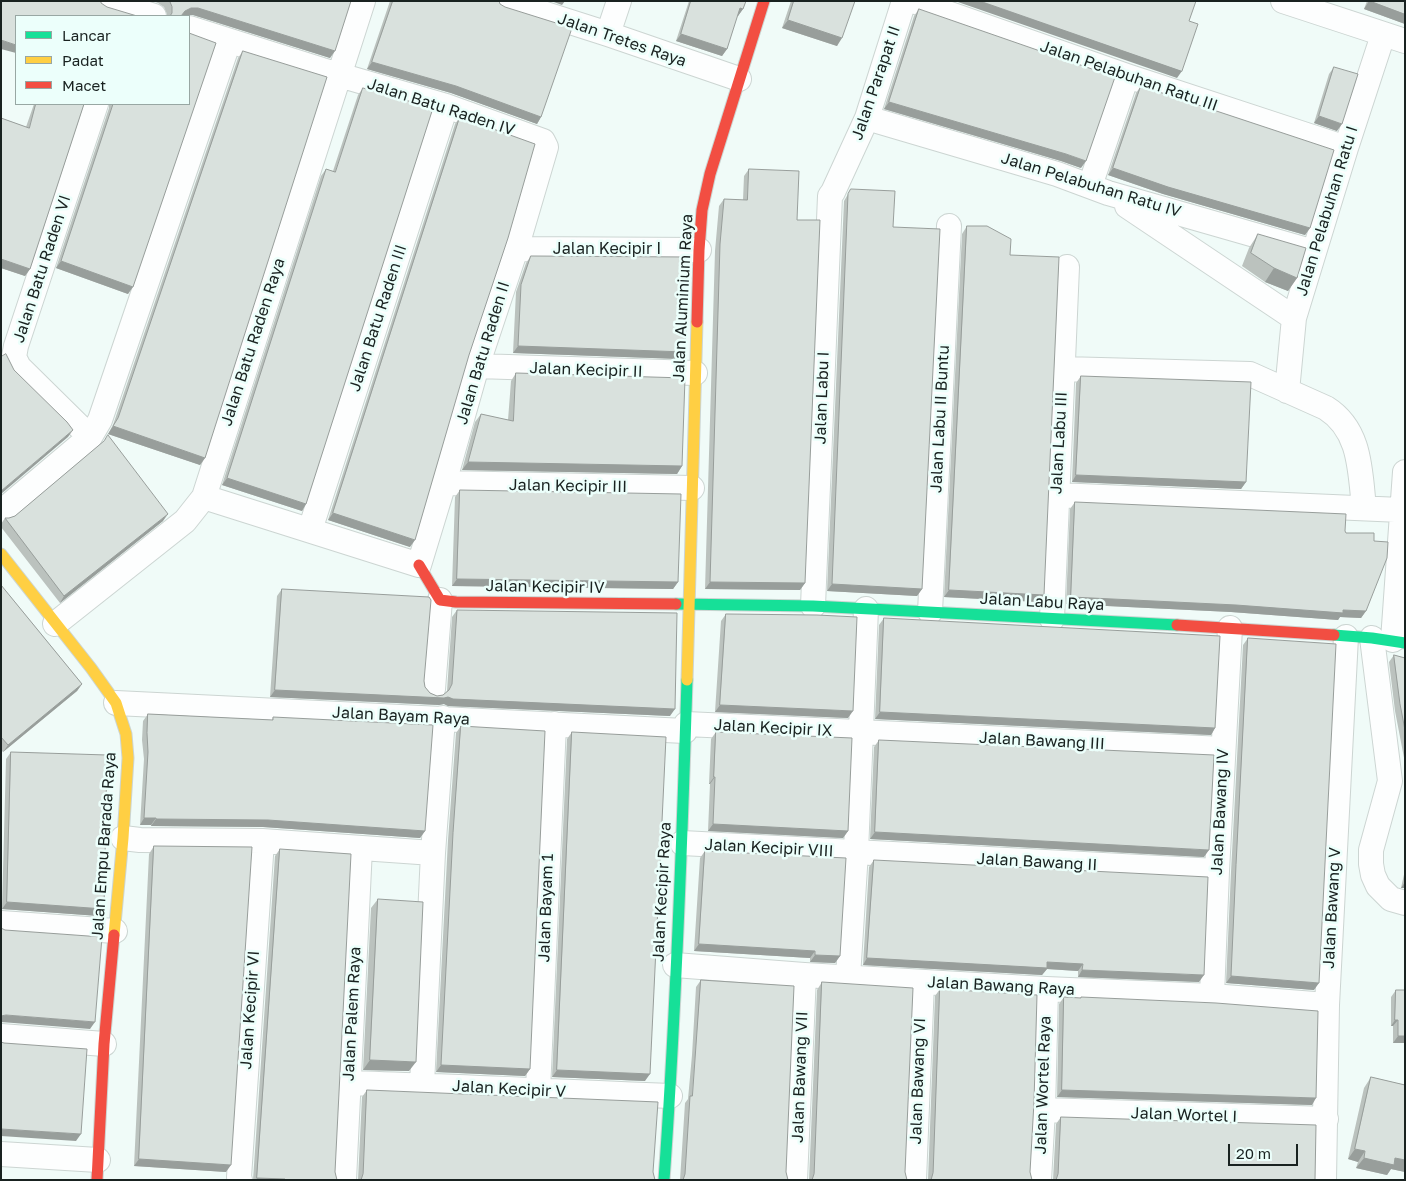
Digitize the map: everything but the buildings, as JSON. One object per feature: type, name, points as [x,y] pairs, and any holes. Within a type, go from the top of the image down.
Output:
[{"type":"street","name":"Jalan Batu Raden Raya","points":[[55,624],[185,520],[204,497],[363,1]]},
{"type":"street","name":"Jalan Tretes Raya","points":[[505,1],[739,79]]},
{"type":"street","points":[[608,34],[619,1]]},
{"type":"street","name":"Jalan Aluminium Raya","points":[[689,605],[699,250],[702,210],[710,174],[764,1]]},
{"type":"street","name":"Jalan Parapat II","points":[[834,192],[867,118],[904,1]]},
{"type":"street","name":"Jalan Pelabuhan Ratu III","points":[[913,1],[1127,76],[1346,148]]},
{"type":"street","points":[[1283,1],[1394,38]]},
{"type":"street","points":[[120,9],[149,15]]},
{"type":"street","name":"Jalan Batu Raden IV","points":[[190,28],[446,106],[543,141]]},
{"type":"street","name":"Jalan Pelabuhan Ratu I","points":[[1287,392],[1294,318],[1346,148],[1394,38]]},
{"type":"street","points":[[1,512],[90,437],[100,420],[230,41]]},
{"type":"street","points":[[1127,76],[1099,190],[1294,318]]},
{"type":"street","name":"Jalan Batu Raden VI","points":[[90,437],[19,367],[14,357],[96,105]]},
{"type":"street","name":"Jalan Batu Raden III","points":[[310,530],[446,106]]},
{"type":"street","name":"Jalan Pelabuhan Ratu IV","points":[[867,118],[1056,174],[1099,190],[1314,252]]},
{"type":"street","name":"Jalan Batu Raden II","points":[[419,565],[477,366],[516,249],[545,151],[546,147],[543,141]]},
{"type":"street","name":"Jalan Labu I","points":[[813,606],[830,196],[834,192]]},
{"type":"street","name":"Jalan Labu II Buntu","points":[[930,612],[949,226]]},
{"type":"street","name":"Jalan Kecipir I","points":[[516,249],[699,250]]},
{"type":"street","name":"Jalan Labu III","points":[[1052,619],[1067,267]]},
{"type":"street","name":"Jalan Kecipir II","points":[[477,366],[695,373]]},
{"type":"street","points":[[1063,369],[1250,374],[1326,408],[1334,413],[1350,432],[1359,463],[1364,508]]},
{"type":"street","points":[[1405,472],[1390,641],[1398,782],[1372,850],[1371,864],[1378,886],[1391,899],[1405,903]]},
{"type":"street","name":"Jalan Kecipir III","points":[[444,483],[692,488]]},
{"type":"street","points":[[1057,495],[1401,510]]},
{"type":"street","points":[[204,497],[419,565],[440,600],[433,689]]},
{"type":"street","name":"Jalan Empu Barada Raya","points":[[4,563],[91,668],[116,703],[126,734],[128,758],[123,838],[104,1044],[97,1170]]},
{"type":"street","name":"Jalan Kecipir IV","points":[[440,600],[456,602],[689,605]]},
{"type":"street","name":"Jalan Labu Raya","points":[[689,605],[813,606],[930,612],[1230,628],[1390,641]]},
{"type":"street","name":"Jalan Kecipir Raya","points":[[664,1180],[670,1096],[682,843],[689,605]]},
{"type":"street","points":[[848,977],[856,852],[866,609]]},
{"type":"street","name":"Jalan Bawang IV","points":[[1212,996],[1230,628]]},
{"type":"street","name":"Jalan Bawang V","points":[[1324,1180],[1327,1005],[1346,636]]},
{"type":"street","name":"Jalan Bayam Raya","points":[[116,703],[554,724],[686,728]]},
{"type":"street","points":[[422,1085],[433,853],[443,718]]},
{"type":"street","name":"Jalan Bayam 1","points":[[538,1091],[554,724]]},
{"type":"street","name":"Jalan Kecipir IX","points":[[686,728],[860,732]]},
{"type":"street","name":"Jalan Bawang III","points":[[860,732],[1224,749]]},
{"type":"street","points":[[123,838],[140,840],[262,841],[433,853]]},
{"type":"street","name":"Jalan Kecipir VI","points":[[240,1180],[262,841]]},
{"type":"street","name":"Jalan Kecipir VIII","points":[[682,843],[856,852]]},
{"type":"street","name":"Jalan Palem Raya","points":[[344,1180],[360,848]]},
{"type":"street","name":"Jalan Bawang II","points":[[856,852],[1217,871]]},
{"type":"street","points":[[1,923],[115,931]]},
{"type":"street","name":"Jalan Bawang Raya","points":[[675,965],[804,975],[1046,989],[1212,996],[1327,1005]]},
{"type":"street","name":"Jalan Bawang VII","points":[[795,1180],[804,975]]},
{"type":"street","name":"Jalan Bawang VI","points":[[914,1180],[922,982]]},
{"type":"street","name":"Jalan Wortel Raya","points":[[1039,1180],[1046,989]]},
{"type":"street","points":[[1,1036],[104,1044]]},
{"type":"street","name":"Jalan Kecipir V","points":[[348,1083],[670,1096]]},
{"type":"street","name":"Jalan Wortel I","points":[[1043,1110],[1326,1119]]},
{"type":"street","points":[[1,1154],[97,1170]]},
{"type":"traffic: fast","points":[[676,604],[813,606],[1177,625]]},
{"type":"traffic: fast","points":[[1334,635],[1405,643]]},
{"type":"traffic: fast","points":[[664,1180],[678,930],[687,680]]},
{"type":"traffic: slow","points":[[687,680],[697,322]]},
{"type":"traffic: slow","points":[[1,554],[91,668],[116,703],[126,734],[128,758],[114,935]]},
{"type":"traffic: jam","points":[[697,322],[702,210],[710,174],[764,1]]},
{"type":"traffic: jam","points":[[419,565],[440,600],[456,602],[676,604]]},
{"type":"traffic: jam","points":[[1177,625],[1334,635]]},
{"type":"traffic: jam","points":[[97,1180],[104,1044],[114,935]]}]
